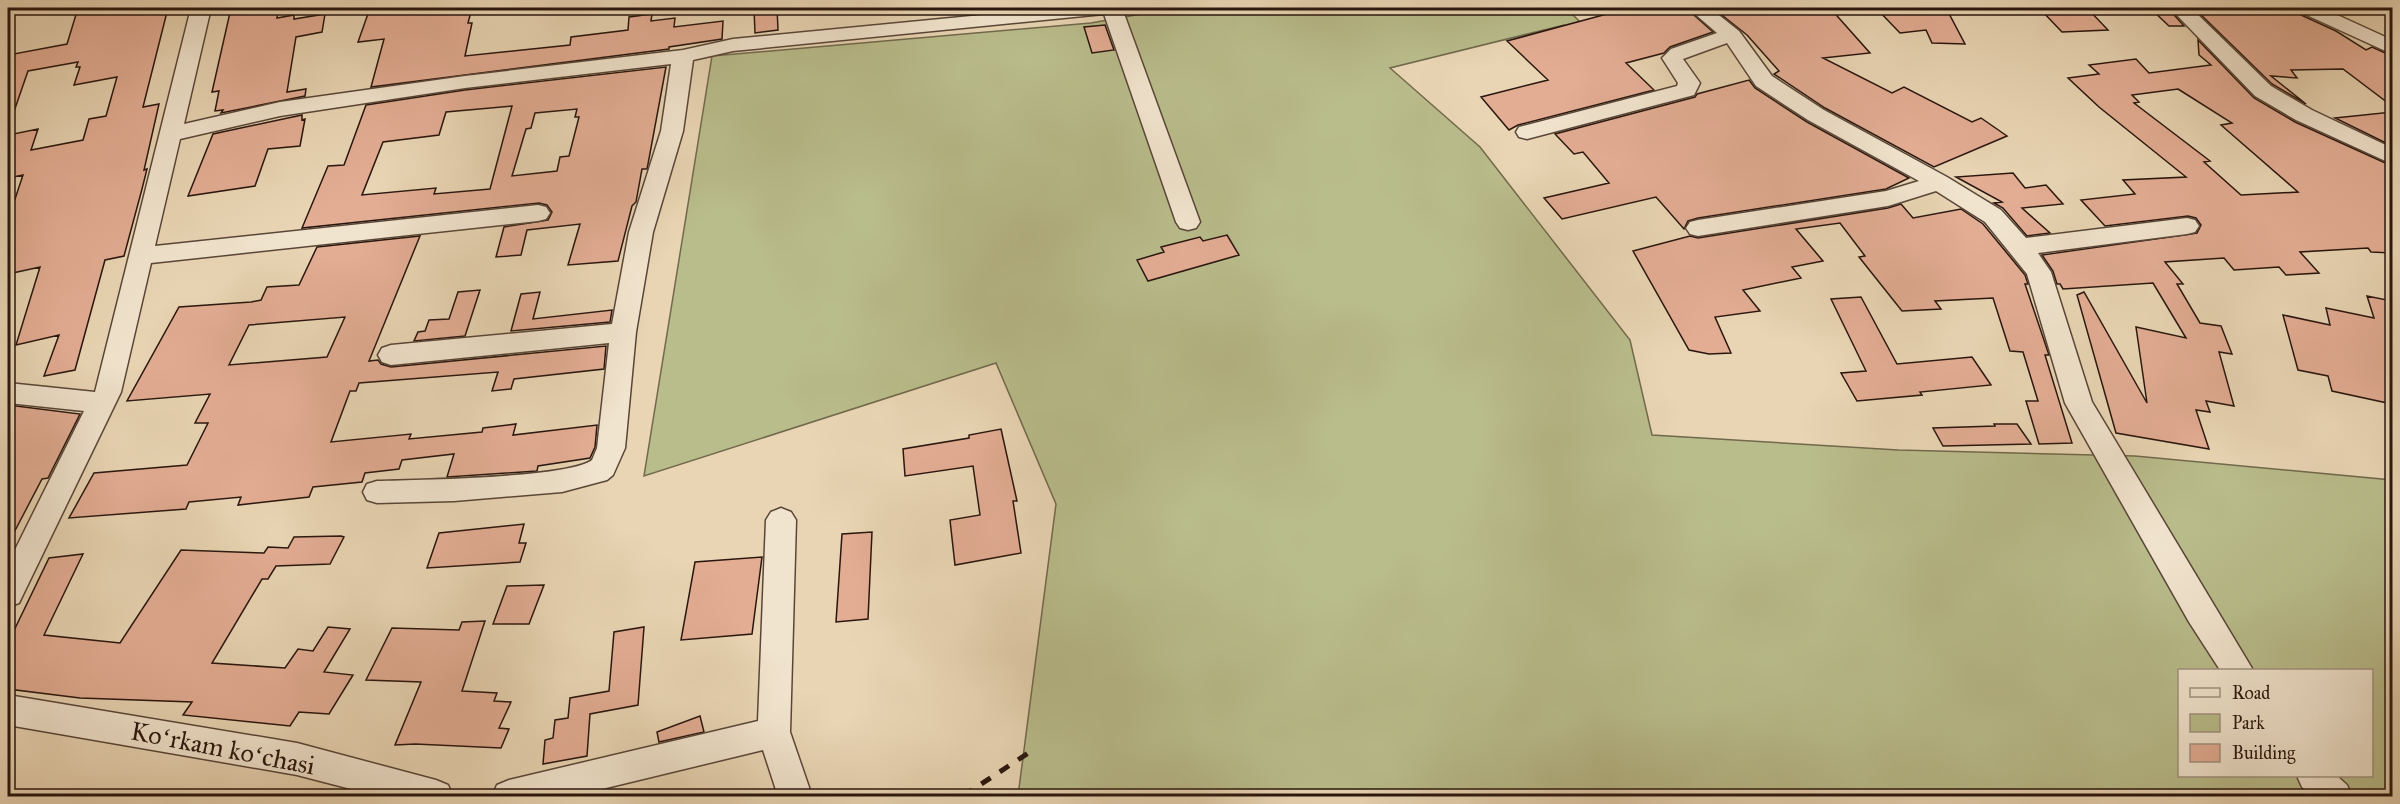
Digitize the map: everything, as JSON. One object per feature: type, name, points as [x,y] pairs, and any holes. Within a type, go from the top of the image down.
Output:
[{"type":"street","points":[[8,594],[108,392],[201,8]]},
{"type":"street","points":[[172,134],[280,109],[465,82],[683,56],[733,45],[1104,8]]},
{"type":"street","points":[[1112,8],[1188,222]]},
{"type":"street","points":[[1698,8],[1732,35],[1764,81],[1816,115],[1940,182],[1993,216],[2020,247],[2039,272],[2079,403],[2199,613],[2236,669]]},
{"type":"street","points":[[2180,8],[2263,91],[2304,115],[2392,157]]},
{"type":"street","points":[[2307,8],[2392,48]]},
{"type":"street","points":[[1527,132],[1686,90],[1689,83],[1672,58],[1678,53],[1732,35]]},
{"type":"street","points":[[377,492],[454,490],[562,481],[597,472],[609,458],[623,332],[641,232],[672,131],[683,56]]},
{"type":"street","points":[[1698,228],[1888,198],[1940,182]]},
{"type":"street","points":[[142,256],[538,213]]},
{"type":"street","points":[[2020,247],[2187,226]]},
{"type":"street","points":[[391,355],[623,332]]},
{"type":"street","points":[[8,393],[102,403]]},
{"type":"street","points":[[781,520],[774,732],[795,796]]},
{"type":"street","name":"Koʻrkam koʻchasi","points":[[8,710],[297,759],[436,796]]},
{"type":"street","points":[[509,796],[774,732]]},
{"type":"street","points":[[2315,777],[2335,796]]},
{"type":"green space","points":[[1175,8],[1566,8],[1584,26],[1570,30],[1564,25],[1390,68],[1480,147],[1630,340],[1652,435],[1898,450],[2135,456],[2392,480],[2392,796],[1018,796],[1056,504],[996,363],[644,476],[712,56],[1091,23]]},
{"type":"building","points":[[78,8],[168,8],[143,107],[159,104],[144,170],[147,169],[124,256],[105,260],[75,370],[44,376],[59,335],[16,345],[40,267],[8,274],[8,220],[23,175],[8,178],[8,135],[38,129],[31,150],[83,140],[89,119],[106,116],[117,77],[74,85],[80,67],[76,67],[78,62],[28,71],[10,123],[8,122],[8,55],[67,44]]},
{"type":"building","points":[[231,8],[269,8],[268,12],[278,10],[277,18],[294,15],[294,19],[325,14],[322,32],[296,37],[287,92],[306,89],[305,96],[221,113],[223,110],[215,111],[219,91],[212,92]]},
{"type":"building","points":[[370,8],[472,8],[468,23],[472,23],[465,56],[570,45],[571,37],[628,30],[629,17],[652,14],[651,21],[675,18],[674,27],[723,21],[722,39],[669,47],[669,49],[371,87],[384,39],[358,42]]},
{"type":"building","points":[[777,8],[778,30],[755,33],[754,9]]},
{"type":"building","points":[[1629,8],[1686,8],[1713,32],[1670,47],[1664,53],[1626,63],[1654,90],[1518,125],[1509,130],[1481,97],[1548,80],[1507,41]]},
{"type":"building","points":[[1713,8],[1830,8],[1870,53],[1823,58],[1892,93],[1904,87],[1972,122],[1981,118],[2007,136],[1934,167],[1825,108],[1774,74],[1779,71],[1747,35]]},
{"type":"building","points":[[1876,8],[1946,8],[1965,44],[1932,43],[1926,30],[1900,33]]},
{"type":"building","points":[[2087,8],[2108,30],[2062,32],[2040,9]]},
{"type":"building","points":[[2150,8],[2168,8],[2184,26],[2169,26]]},
{"type":"building","points":[[2194,8],[2291,8],[2336,31],[2366,50],[2372,47],[2392,56],[2392,106],[2343,69],[2291,70],[2297,78],[2271,76],[2306,104],[2272,84]]},
{"type":"building","points":[[1105,25],[1114,50],[1092,53],[1084,27]]},
{"type":"building","points":[[2198,40],[2254,98],[2295,122],[2392,166],[2392,253],[2371,252],[2368,248],[2300,252],[2319,273],[2286,275],[2279,267],[2234,270],[2224,258],[2165,262],[2183,284],[2177,284],[2200,323],[2221,326],[2232,354],[2219,352],[2234,406],[2206,401],[2210,412],[2196,410],[2209,449],[2116,433],[2077,295],[2084,292],[2147,403],[2136,327],[2186,338],[2153,283],[2063,289],[2060,284],[2057,284],[2053,271],[2042,255],[2197,233],[2201,225],[2196,218],[2188,216],[2105,226],[2081,200],[2135,194],[2123,180],[2186,177],[2099,107],[2068,78],[2099,74],[2089,65],[2136,59],[2149,73],[2211,65],[2199,55]],"holes":[[[2178,89],[2232,123],[2221,125],[2298,192],[2241,195],[2204,162],[2210,161],[2134,103],[2139,102],[2132,95]]]},
{"type":"building","points":[[666,67],[647,169],[642,169],[636,202],[632,206],[618,261],[568,265],[580,224],[527,230],[521,255],[496,257],[504,227],[548,220],[552,212],[547,205],[539,203],[302,228],[328,166],[344,165],[366,105],[465,90]],"holes":[[[512,106],[490,189],[434,194],[436,188],[362,195],[383,142],[439,135],[446,112]],[[577,109],[575,117],[579,117],[569,156],[560,157],[557,171],[512,176],[526,129],[531,128],[535,113]]]},
{"type":"building","points":[[1749,80],[1755,88],[1807,122],[1909,178],[1886,189],[1698,218],[1688,221],[1684,229],[1656,197],[1562,219],[1544,198],[1609,183],[1583,152],[1574,154],[1555,134],[1695,97],[1697,94]]},
{"type":"building","points":[[2392,112],[2392,146],[2335,118]]},
{"type":"building","points":[[302,115],[302,120],[305,119],[300,146],[268,149],[255,186],[188,196],[213,134]]},
{"type":"building","points":[[2013,173],[2025,188],[2046,185],[2063,204],[2022,208],[2050,233],[2027,236],[2003,208],[1994,203],[2002,202],[1956,177]]},
{"type":"building","points":[[1901,204],[1913,218],[1961,209],[1983,224],[2025,275],[2028,284],[2025,284],[2049,355],[2045,355],[2072,443],[2039,444],[2026,401],[2038,401],[2023,352],[2010,351],[1993,298],[1935,301],[1941,309],[1902,311],[1859,257],[1865,256],[1840,223],[1796,229],[1823,261],[1792,267],[1801,278],[1743,290],[1760,311],[1715,317],[1731,353],[1709,354],[1689,350],[1633,251],[1690,236],[1698,238]]},
{"type":"building","points":[[1227,235],[1239,255],[1148,281],[1137,260],[1164,252],[1161,247],[1200,237],[1203,241]]},
{"type":"building","points":[[420,236],[369,361],[378,360],[381,364],[391,367],[606,346],[604,369],[514,379],[511,389],[492,391],[498,372],[359,383],[356,391],[350,391],[331,442],[411,434],[409,439],[482,432],[483,428],[516,424],[513,435],[597,425],[595,447],[590,458],[538,466],[537,471],[447,477],[454,454],[402,460],[399,469],[365,473],[362,482],[313,487],[309,497],[238,505],[241,497],[189,502],[186,509],[69,518],[94,473],[187,465],[208,423],[195,423],[210,394],[127,401],[179,307],[251,302],[261,300],[267,287],[299,285],[317,247]],"holes":[[[345,317],[327,357],[229,365],[249,325]]]},
{"type":"building","points":[[480,290],[465,336],[414,341],[418,332],[425,331],[429,320],[449,319],[458,292]]},
{"type":"building","points":[[540,292],[533,319],[612,310],[610,322],[511,331],[521,294]]},
{"type":"building","points":[[2367,296],[2392,301],[2392,404],[2332,391],[2328,376],[2298,370],[2283,315],[2330,325],[2326,308],[2374,318]]},
{"type":"building","points":[[1861,297],[1897,364],[1972,357],[1991,385],[1857,401],[1841,373],[1866,371],[1831,299]]},
{"type":"building","points":[[8,405],[80,414],[48,478],[42,479],[8,544]]},
{"type":"building","points":[[1994,424],[2017,424],[2031,444],[1943,446],[1933,428],[1995,426]]},
{"type":"building","points":[[1001,429],[1017,501],[1013,501],[1021,553],[955,565],[950,520],[980,515],[973,466],[905,476],[903,449],[969,438],[969,435]]},
{"type":"building","points":[[524,524],[519,543],[526,543],[520,562],[427,568],[439,533]]},
{"type":"building","points":[[872,532],[868,619],[836,622],[842,534]]},
{"type":"building","points":[[294,537],[344,537],[330,564],[276,566],[268,579],[262,579],[212,663],[285,668],[298,649],[313,651],[328,627],[350,629],[324,672],[353,675],[329,714],[299,712],[290,726],[183,715],[192,702],[80,698],[8,689],[8,643],[49,558],[83,554],[44,635],[120,643],[181,550],[264,553],[268,547],[288,548]]},
{"type":"building","points":[[762,557],[752,634],[681,640],[695,562]]},
{"type":"building","points":[[544,585],[529,624],[493,624],[507,586]]},
{"type":"building","points":[[485,621],[462,691],[497,693],[494,701],[511,702],[499,728],[509,729],[501,748],[395,745],[421,682],[366,680],[392,628],[459,630],[462,622]]},
{"type":"building","points":[[644,627],[638,705],[590,714],[587,756],[543,764],[545,740],[553,738],[555,720],[568,718],[570,698],[609,691],[614,632]]},
{"type":"building","points":[[700,716],[704,732],[659,742],[657,732]]},
{"type":"railway","points":[[963,796],[1036,748]]}]
